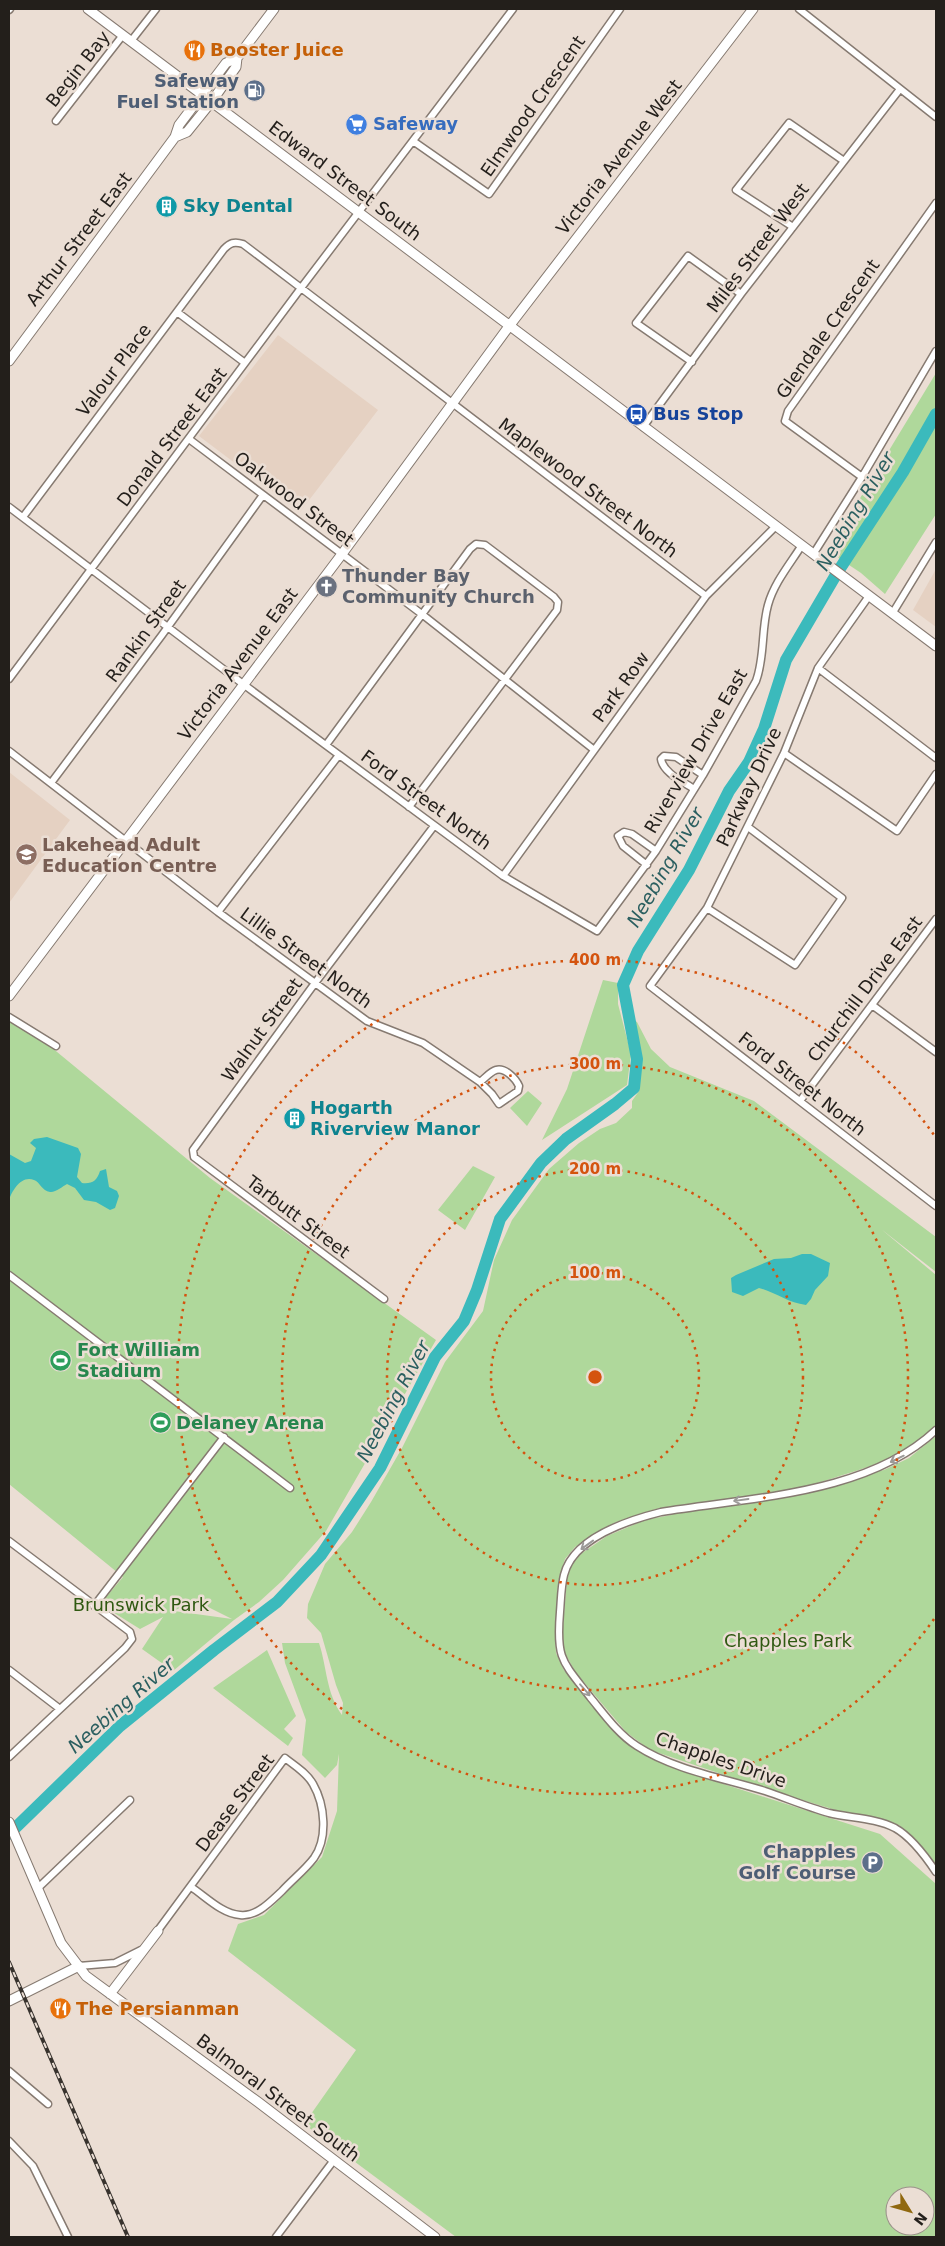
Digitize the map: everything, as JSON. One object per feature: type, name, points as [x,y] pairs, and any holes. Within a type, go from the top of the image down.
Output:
[{"type":"main road","name":"Edward Street South","points":[[88,9],[936,646]]},
{"type":"main road","points":[[237,58],[274,9]]},
{"type":"main road","name":"Victoria Avenue West","points":[[510,326],[753,9]]},
{"type":"main road","name":"Arthur Street East","points":[[9,361],[176,137],[179,125],[202,94],[226,63],[237,58]]},
{"type":"main road","name":"Arthur Street East","points":[[176,137],[187,132],[212,101],[236,67],[237,58]]},
{"type":"main road","name":"Victoria Avenue East","points":[[9,996],[342,554],[510,326]]},
{"type":"main road","name":"Balmoral Street South","points":[[9,1822],[61,1943],[86,1976],[435,2237]]},
{"type":"main road","points":[[110,1994],[158,1931]]},
{"type":"main road","points":[[9,2001],[79,1966]]},
{"type":"street","points":[[131,41],[156,9]]},
{"type":"street","name":"Donald Street East","points":[[9,679],[358,212],[513,9]]},
{"type":"street","name":"Elmwood Crescent","points":[[413,141],[489,194],[620,9]]},
{"type":"street","points":[[799,9],[936,117]]},
{"type":"street","name":"Begin Bay","points":[[56,121],[123,35]]},
{"type":"street","name":"Miles Street West","points":[[643,427],[741,294],[900,89]]},
{"type":"street","points":[[793,227],[736,190],[789,123],[844,161]]},
{"type":"street","name":"Glendale Crescent","points":[[862,477],[785,421],[788,411],[936,203]]},
{"type":"street","name":"Maplewood Street North","points":[[231,243],[243,244],[706,596]]},
{"type":"street","name":"Valour Place","points":[[23,517],[231,243]]},
{"type":"street","points":[[692,362],[636,324],[688,256],[741,294]]},
{"type":"street","points":[[177,312],[245,363]]},
{"type":"street","points":[[817,556],[936,350]]},
{"type":"street","name":"Oakwood Street","points":[[189,439],[423,615],[594,749]]},
{"type":"street","name":"Rankin Street","points":[[51,783],[263,495]]},
{"type":"street","name":"Ford Street North","points":[[10,511],[23,517],[243,684],[503,876],[597,931]]},
{"type":"street","name":"Park Row","points":[[503,876],[706,596],[776,526]]},
{"type":"street","points":[[892,614],[936,542]]},
{"type":"street","points":[[326,745],[476,544],[485,546],[554,597],[558,602],[556,610],[410,807]]},
{"type":"street","name":"Riverview Drive East","points":[[597,931],[656,851],[703,775],[756,681],[761,666],[767,606],[775,587],[802,545]]},
{"type":"street","name":"Parkway Drive","points":[[650,986],[707,908],[784,753],[818,668],[869,596]]},
{"type":"street","points":[[818,668],[936,758]]},
{"type":"street","name":"Lillie Street North","points":[[9,752],[218,912],[367,1021],[423,1043],[480,1082],[499,1104],[518,1091],[519,1086],[506,1072],[500,1070],[496,1070],[480,1082]]},
{"type":"street","points":[[784,753],[897,831],[936,774]]},
{"type":"street","points":[[218,912],[338,755]]},
{"type":"street","points":[[694,789],[667,771],[661,759],[664,756],[676,757],[703,775]]},
{"type":"street","name":"Walnut Street","points":[[196,1158],[193,1150],[197,1143],[434,826]]},
{"type":"street","points":[[707,908],[795,964],[842,898],[748,827]]},
{"type":"street","points":[[647,865],[620,843],[618,836],[624,832],[632,834],[656,851]]},
{"type":"street","name":"Churchill Drive East","points":[[800,1101],[936,918]]},
{"type":"street","name":"Ford Street North","points":[[650,986],[936,1206]]},
{"type":"street","points":[[872,1005],[936,1052]]},
{"type":"street","points":[[9,1017],[56,1046]]},
{"type":"street","name":"Tarbutt Street","points":[[196,1158],[384,1299]]},
{"type":"street","points":[[9,1275],[290,1488]]},
{"type":"street","name":"Chapples Drive","points":[[936,1430],[900,1458],[832,1484],[661,1512],[637,1518],[602,1534],[575,1554],[565,1572],[558,1643],[562,1658],[573,1675],[611,1722],[627,1739],[637,1746],[660,1758],[697,1771],[827,1812],[885,1824],[906,1835],[936,1872]]},
{"type":"street","points":[[94,1606],[224,1437]]},
{"type":"street","points":[[9,1541],[130,1632],[132,1639],[125,1648],[9,1757]]},
{"type":"street","points":[[9,1670],[60,1709]]},
{"type":"street","name":"Dease Street","points":[[79,1966],[116,1964],[139,1952],[158,1931],[285,1758],[304,1773],[313,1783],[318,1795],[323,1824],[321,1840],[315,1856],[302,1871],[261,1909],[246,1916],[225,1911],[191,1887]]},
{"type":"street","points":[[38,1888],[130,1800]]},
{"type":"street","points":[[9,2071],[48,2104]]},
{"type":"street","points":[[9,2141],[33,2166],[68,2237]]},
{"type":"street","points":[[276,2237],[334,2160]]},
{"type":"shaded area","points":[[278,335],[378,410],[300,512],[199,436]]},
{"type":"shaded area","points":[[936,569],[936,627],[913,610]]},
{"type":"shaded area","name":"Lakehead Adult Education Centre","points":[[9,772],[70,820],[9,903]]},
{"type":"green space","points":[[936,373],[936,514],[885,594],[861,573],[828,551]]},
{"type":"green space","points":[[603,980],[618,983],[618,1004],[631,1054],[627,1085],[542,1140],[567,1089]]},
{"type":"green space","name":"Chapples Golf Course","points":[[628,1016],[637,1022],[651,1049],[670,1067],[754,1101],[936,1237],[936,1272],[881,1229],[936,1275],[936,1426],[923,1438],[895,1456],[815,1484],[884,1470],[909,1458],[936,1436],[936,1865],[913,1837],[899,1825],[842,1812],[650,1750],[626,1732],[576,1673],[563,1650],[562,1638],[567,1580],[572,1563],[582,1553],[607,1536],[645,1520],[671,1515],[685,1505],[656,1509],[616,1522],[575,1547],[565,1559],[558,1582],[555,1633],[556,1653],[564,1670],[623,1740],[642,1753],[673,1767],[708,1779],[880,1834],[936,1884],[936,2237],[456,2237],[304,2124],[356,2050],[228,1951],[238,1924],[264,1915],[322,1857],[337,1811],[339,1754],[337,1765],[325,1778],[302,1755],[306,1720],[285,1663],[282,1643],[319,1643],[330,1689],[342,1715],[343,1703],[321,1633],[307,1618],[308,1604],[325,1564],[352,1532],[371,1502],[402,1448],[445,1362],[483,1311],[494,1260],[512,1220],[549,1169],[579,1143],[600,1129],[616,1123],[632,1108],[632,1101],[639,1091],[634,1088],[637,1059]]},
{"type":"green space","name":"Brunswick Park","points":[[9,1019],[51,1047],[210,1178],[436,1340],[326,1531],[283,1580],[259,1602],[234,1620],[173,1671],[142,1649],[163,1617],[140,1629],[103,1606],[104,1603],[102,1602],[123,1577],[9,1484]],"holes":[[[194,1600],[232,1619],[174,1611]]]},
{"type":"green space","points":[[528,1091],[542,1103],[527,1126],[510,1108]]},
{"type":"green space","points":[[473,1166],[495,1177],[465,1230],[438,1210]]},
{"type":"green space","points":[[267,1650],[296,1716],[284,1729],[293,1738],[288,1746],[213,1688]]},
{"type":"water","points":[[47,1137],[78,1148],[81,1154],[77,1177],[82,1183],[94,1181],[100,1171],[106,1169],[109,1187],[117,1191],[119,1196],[115,1208],[110,1210],[96,1202],[84,1200],[75,1188],[67,1184],[50,1192],[45,1190],[36,1181],[29,1179],[18,1185],[12,1192],[9,1200],[9,1154],[25,1163],[31,1161],[36,1148],[30,1143],[34,1139]]},
{"type":"water","points":[[802,1254],[811,1254],[830,1263],[828,1276],[815,1290],[806,1305],[793,1302],[759,1288],[743,1296],[732,1292],[731,1278],[736,1275],[774,1259],[791,1258]]},
{"type":"waterway","name":"Neebing River","points":[[9,1834],[120,1726],[277,1602],[321,1555],[380,1468],[435,1357],[464,1321],[477,1290],[500,1219],[541,1163],[566,1139],[634,1088],[637,1059],[623,985],[638,951],[689,870],[729,791],[749,762],[764,729],[786,660],[837,573],[903,472],[936,414]]},
{"type":"railway","points":[[9,1962],[128,2237]]},
{"type":"place","name":"Booster Juice","points":[[194,50]]},
{"type":"place","name":"Safeway Fuel Station","points":[[255,91]]},
{"type":"place","name":"Safeway","points":[[357,124]]},
{"type":"place","name":"Sky Dental","points":[[167,206]]},
{"type":"place","name":"Bus Stop","points":[[637,414]]},
{"type":"place","name":"Thunder Bay Community Church","points":[[326,586]]},
{"type":"place","name":"Lakehead Adult Education Centre","points":[[26,855]]},
{"type":"place","name":"Hogarth Riverview Manor","points":[[294,1118]]},
{"type":"place","name":"Fort William Stadium","points":[[61,1360]]},
{"type":"place","name":"Delaney Arena","points":[[160,1423]]},
{"type":"place","name":"Chapples Golf Course","points":[[872,1862]]},
{"type":"place","name":"The Persianman","points":[[60,2009]]},
{"type":"park label","name":"Chapples Park","points":[[788,1641]]}]
